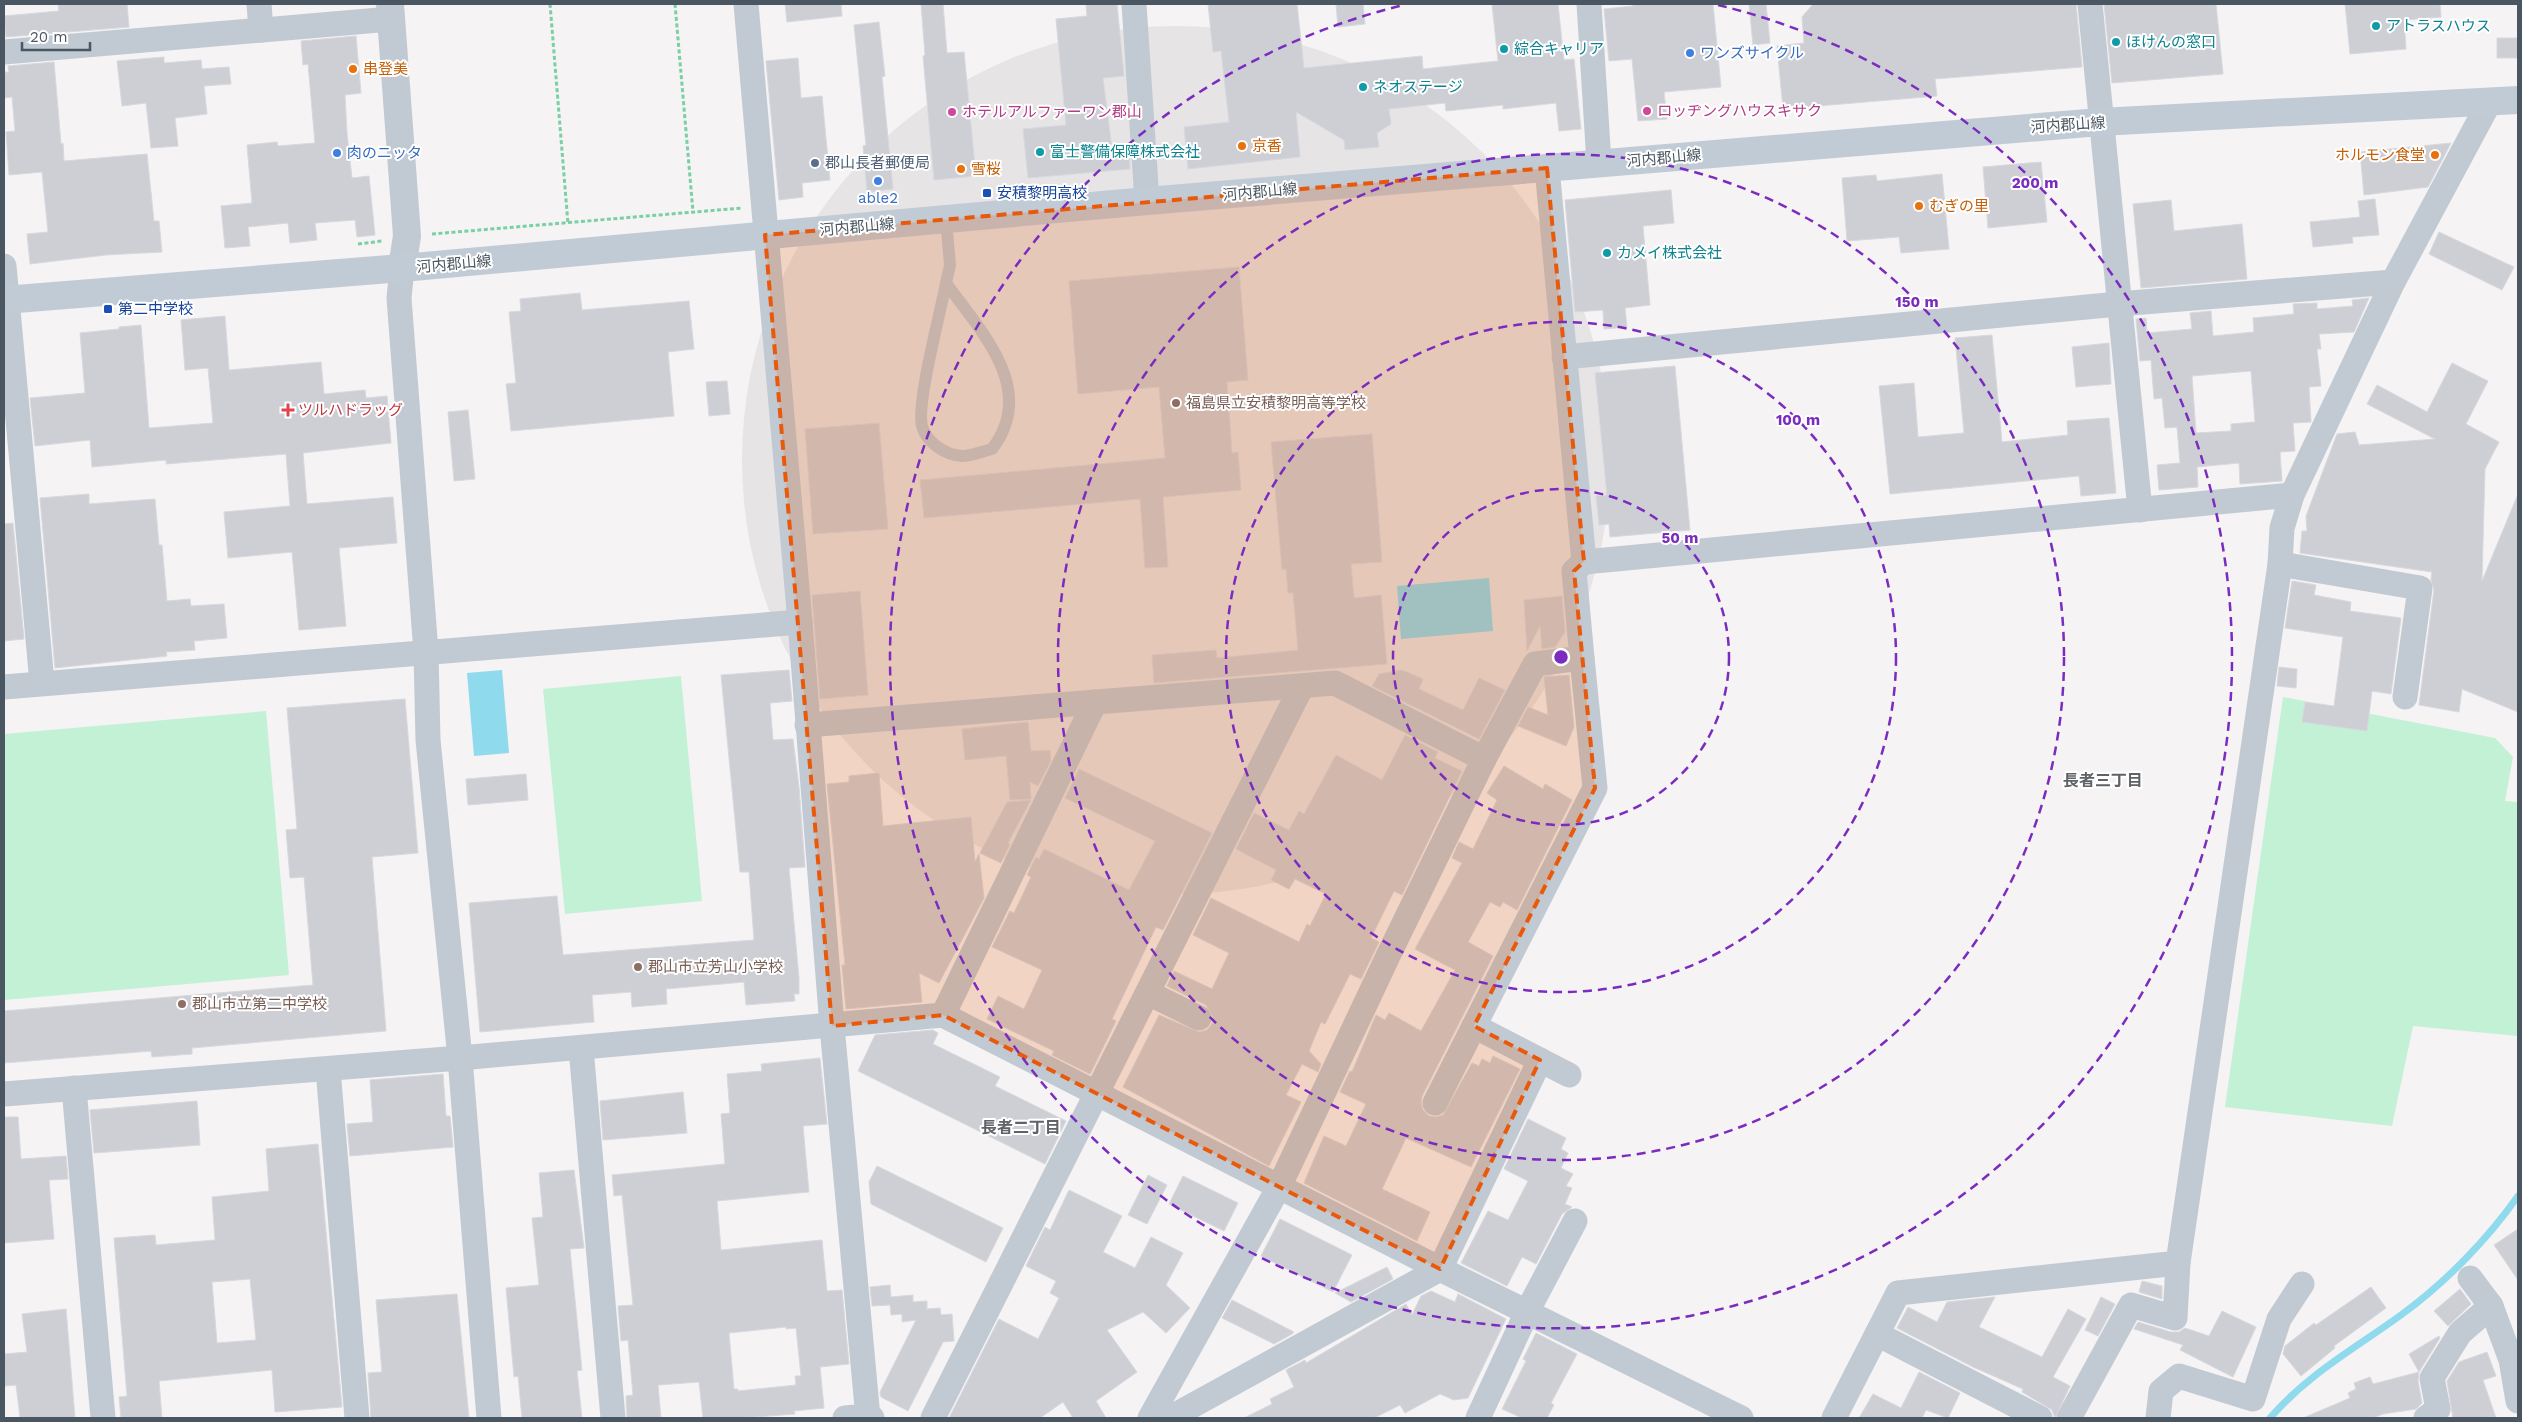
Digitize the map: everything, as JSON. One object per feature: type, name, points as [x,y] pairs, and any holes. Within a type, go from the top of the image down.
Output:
[{"type":"main road","name":"河内郡山線","points":[[5,300],[402,268],[1147,201],[2100,122],[2518,100]]},
{"type":"street","points":[[259,4],[260,30]]},
{"type":"street","points":[[746,4],[800,622],[806,725],[863,1418]]},
{"type":"street","points":[[1134,4],[1147,201]]},
{"type":"street","points":[[1588,4],[1599,163]]},
{"type":"street","points":[[2090,4],[2100,122],[2140,510]]},
{"type":"street","points":[[4,52],[260,30],[391,11],[407,236],[399,298],[426,652],[428,740],[460,1058],[489,1418]]},
{"type":"street","points":[[2069,1418],[2131,1305],[2175,1318],[2178,1263],[2280,564],[2282,528],[2292,495],[2393,282],[2490,101]]},
{"type":"street","points":[[1547,168],[1584,562]]},
{"type":"street","points":[[4,266],[5,300],[42,683]]},
{"type":"street","points":[[1564,357],[2118,304],[2393,282]]},
{"type":"street","points":[[1435,1103],[1594,788],[1574,570],[1584,562],[2292,495]]},
{"type":"street","points":[[2280,564],[2420,588],[2405,697]]},
{"type":"street","points":[[4,687],[800,622]]},
{"type":"street","points":[[1150,1418],[1280,1185],[1484,759],[1535,664],[1582,658]]},
{"type":"street","points":[[806,725],[1335,683],[1484,759]]},
{"type":"street","points":[[933,1418],[1302,686]]},
{"type":"street","points":[[943,1015],[1095,702]]},
{"type":"street","points":[[1148,994],[1198,1018]]},
{"type":"street","points":[[4,1094],[582,1048],[943,1015],[1280,1185],[1440,1269],[1741,1418]]},
{"type":"street","points":[[1474,1026],[1569,1075]]},
{"type":"street","points":[[582,1048],[613,1418]]},
{"type":"street","points":[[1170,1418],[1440,1269],[1540,1060]]},
{"type":"street","points":[[328,1068],[357,1418]]},
{"type":"street","points":[[74,1088],[103,1418]]},
{"type":"street","points":[[1478,1418],[1527,1312],[1576,1221]]},
{"type":"street","points":[[1834,1418],[1898,1293],[2178,1263]]},
{"type":"street","points":[[2470,1278],[2491,1306],[2515,1357],[2518,1402]]},
{"type":"street","points":[[2158,1418],[2162,1391],[2179,1376],[2253,1398],[2279,1319],[2302,1284]]},
{"type":"street","points":[[2426,1418],[2438,1409],[2432,1378],[2460,1333],[2491,1306]]},
{"type":"street","points":[[1877,1334],[2040,1418]]},
{"type":"lane","points":[[946,219],[950,265],[946,283],[923,397],[921,425],[928,440],[944,451],[962,456],[992,448],[1008,422],[1010,402],[1007,378],[992,346],[946,283]]},
{"type":"path","points":[[550,4],[568,224]]},
{"type":"path","points":[[676,4],[693,212]]},
{"type":"path","points":[[429,228],[431,234],[437,235],[763,205]]},
{"type":"path","points":[[352,245],[380,242],[386,238]]},
{"type":"highlighted area","points":[[1547,168],[1584,562],[1574,571],[1595,788],[1474,1026],[1540,1060],[1440,1269],[943,1015],[832,1026],[765,235]]},
{"type":"shaded area","name":"福島県立安積黎明高等学校","points":[[1176,26],[1219,28],[1261,34],[1302,45],[1342,59],[1381,77],[1417,99],[1451,124],[1483,153],[1512,185],[1537,219],[1559,255],[1577,294],[1591,334],[1602,375],[1608,417],[1610,460],[1608,503],[1602,545],[1591,586],[1577,626],[1559,665],[1537,701],[1512,735],[1483,767],[1451,796],[1417,821],[1381,843],[1342,861],[1302,875],[1261,886],[1219,892],[1176,894],[1133,892],[1091,886],[1050,875],[1010,861],[971,843],[935,821],[901,796],[869,767],[840,735],[815,701],[793,665],[775,626],[761,586],[750,545],[744,503],[742,460],[744,417],[750,375],[761,334],[775,294],[793,255],[815,219],[840,185],[869,153],[901,124],[935,99],[971,77],[1010,59],[1050,45],[1091,34],[1133,28]]},
{"type":"green space","points":[[681,676],[702,901],[565,914],[543,689]]},
{"type":"green space","points":[[2283,697],[2495,738],[2513,757],[2505,801],[2518,802],[2518,1036],[2413,1026],[2392,1126],[2225,1107]]},
{"type":"green space","points":[[266,711],[289,975],[4,1000],[4,734]]},
{"type":"water","points":[[1489,578],[1493,631],[1401,639],[1397,586]]},
{"type":"water","points":[[502,670],[509,753],[474,756],[467,673]]},
{"type":"building","points":[[58,4],[127,4],[129,27],[6,37],[4,16],[59,11]]},
{"type":"building","points":[[785,4],[841,4],[842,16],[787,22]]},
{"type":"building","points":[[921,4],[943,4],[947,53],[964,52],[976,176],[934,180],[923,56],[925,55]]},
{"type":"building","points":[[1086,4],[1117,4],[1124,76],[1103,78],[1112,148],[1129,147],[1130,169],[1028,178],[1023,129],[1066,125],[1056,19],[1087,16]]},
{"type":"building","points":[[1208,4],[1297,4],[1304,68],[1422,56],[1423,69],[1498,61],[1492,4],[1558,4],[1564,60],[1574,59],[1581,129],[1559,131],[1556,103],[1503,109],[1503,105],[1446,111],[1445,103],[1389,109],[1391,124],[1377,133],[1379,147],[1345,150],[1344,140],[1296,112],[1300,157],[1188,169],[1184,127],[1229,122],[1221,51],[1213,52]]},
{"type":"building","points":[[1336,4],[1363,4],[1365,24],[1338,27]]},
{"type":"building","points":[[1632,4],[1713,4],[1721,87],[1664,92],[1667,119],[1638,121],[1632,59],[1609,61],[1604,9],[1633,6]]},
{"type":"building","points":[[1749,4],[1766,4],[1770,43],[1753,45]]},
{"type":"building","points":[[1813,4],[2076,4],[2082,67],[1935,79],[1937,96],[1783,109],[1777,46],[1804,43],[1802,17]]},
{"type":"building","points":[[2104,4],[2216,4],[2223,74],[2112,83]]},
{"type":"building","name":"アトラスハウス","points":[[2345,4],[2440,4],[2441,17],[2404,20],[2406,49],[2350,54]]},
{"type":"building","points":[[879,22],[885,76],[882,77],[893,189],[867,192],[863,146],[866,145],[854,25]]},
{"type":"building","points":[[356,36],[361,93],[345,95],[347,133],[352,178],[369,176],[375,235],[357,237],[355,220],[315,223],[317,240],[290,243],[288,223],[248,227],[250,246],[225,248],[221,206],[252,203],[247,145],[277,142],[278,146],[315,143],[308,64],[303,65],[301,41]]},
{"type":"building","points":[[2497,38],[2518,38],[2518,58],[2497,58]]},
{"type":"building","points":[[164,57],[164,63],[201,60],[202,69],[229,67],[231,84],[204,86],[207,114],[175,118],[178,146],[151,148],[146,103],[122,106],[117,61]]},
{"type":"building","points":[[798,58],[801,98],[822,96],[830,180],[802,183],[803,197],[779,200],[766,61]]},
{"type":"building","points":[[54,62],[64,161],[147,154],[154,221],[159,221],[162,252],[106,255],[30,264],[27,234],[48,232],[42,172],[9,175],[6,132],[15,131],[12,97],[4,98],[4,72],[9,72],[8,66]]},
{"type":"building","points":[[2451,143],[2428,187],[2364,195],[2360,152]]},
{"type":"building","points":[[2041,162],[2047,222],[1988,228],[1983,167]]},
{"type":"building","points":[[1942,174],[1949,249],[1901,253],[1899,237],[1847,241],[1842,178],[1876,175],[1877,181]]},
{"type":"building","name":"カメイ株式会社","points":[[1671,190],[1674,223],[1643,226],[1650,305],[1625,308],[1627,327],[1604,329],[1603,310],[1575,312],[1565,200]]},
{"type":"building","points":[[2375,199],[2379,235],[2352,237],[2353,243],[2313,247],[2310,222],[2360,217],[2358,201]]},
{"type":"building","points":[[2171,200],[2174,231],[2242,224],[2247,279],[2141,288],[2133,204]]},
{"type":"building","points":[[2439,232],[2514,267],[2502,290],[2429,254]]},
{"type":"building","points":[[1239,267],[1248,380],[1227,382],[1232,453],[1238,452],[1241,490],[1163,497],[1168,567],[1145,568],[1140,499],[924,518],[920,480],[1165,458],[1159,387],[1078,394],[1069,281]]},
{"type":"building","points":[[580,293],[582,310],[689,301],[694,349],[668,352],[674,416],[511,431],[506,384],[516,383],[509,312],[521,311],[520,299]]},
{"type":"building","points":[[2369,298],[2354,332],[2319,334],[2321,349],[2317,349],[2321,386],[2309,387],[2311,422],[2293,423],[2295,451],[2280,452],[2282,481],[2240,484],[2239,463],[2197,467],[2198,487],[2159,490],[2157,465],[2180,463],[2177,427],[2165,428],[2162,398],[2154,399],[2151,360],[2140,361],[2136,319],[2146,318],[2147,333],[2192,329],[2190,313],[2211,311],[2213,336],[2254,332],[2253,318],[2294,314],[2293,304],[2317,303],[2317,309],[2353,306],[2352,300]],"holes":[[[2251,371],[2255,422],[2231,424],[2231,431],[2196,433],[2192,376]]]},
{"type":"building","points":[[225,316],[229,370],[321,362],[324,394],[365,390],[366,398],[387,396],[391,443],[303,453],[307,504],[393,497],[397,543],[339,548],[346,626],[299,630],[292,552],[228,558],[224,512],[290,506],[286,454],[166,464],[166,460],[92,467],[90,440],[35,446],[30,398],[85,393],[80,333],[119,329],[119,327],[141,325],[149,428],[213,423],[208,368],[185,370],[181,320]]},
{"type":"building","points":[[1992,335],[2002,442],[2068,435],[2067,421],[2109,418],[2116,493],[2081,496],[2079,476],[1890,494],[1879,386],[1914,383],[1918,437],[1964,433],[1955,338]]},
{"type":"building","points":[[2109,343],[2111,384],[2076,387],[2072,347]]},
{"type":"building","points":[[2452,363],[2488,381],[2466,424],[2499,442],[2485,469],[2482,581],[2518,494],[2518,712],[2462,689],[2459,712],[2419,705],[2434,590],[2431,580],[2432,572],[2300,553],[2302,531],[2307,531],[2306,516],[2337,434],[2355,432],[2359,445],[2435,439],[2367,404],[2377,385],[2427,412]]},
{"type":"building","points":[[1675,366],[1690,530],[1610,537],[1609,524],[1599,525],[1596,496],[1607,495],[1595,373]]},
{"type":"building","points":[[727,381],[730,414],[709,416],[706,382]]},
{"type":"building","points":[[468,410],[475,479],[454,481],[448,412]]},
{"type":"building","points":[[879,423],[888,529],[813,534],[805,429]]},
{"type":"building","points":[[1372,434],[1382,562],[1351,564],[1354,598],[1381,595],[1387,664],[1154,683],[1152,655],[1216,650],[1217,658],[1298,650],[1293,593],[1288,593],[1286,569],[1282,570],[1271,442]]},
{"type":"building","points":[[89,494],[89,504],[155,499],[159,545],[162,545],[167,601],[190,599],[191,606],[224,604],[227,638],[194,641],[195,650],[166,652],[167,656],[55,668],[40,498]]},
{"type":"building","points":[[13,523],[24,639],[4,641],[4,524]]},
{"type":"building","points":[[2292,581],[2316,585],[2314,595],[2351,602],[2350,611],[2401,618],[2391,694],[2372,691],[2367,731],[2302,722],[2305,702],[2334,706],[2343,637],[2285,628]]},
{"type":"building","points":[[860,591],[868,695],[820,699],[812,595]]},
{"type":"building","points":[[1562,596],[1565,632],[1555,647],[1542,649],[1540,626],[1527,651],[1524,600]]},
{"type":"building","points":[[2279,667],[2297,669],[2296,688],[2277,686]]},
{"type":"building","points":[[789,670],[792,701],[770,703],[773,740],[793,739],[799,787],[805,867],[789,868],[799,978],[799,994],[794,994],[795,1001],[746,1005],[744,982],[666,989],[667,1004],[632,1007],[631,992],[592,995],[594,1022],[480,1032],[469,903],[557,896],[563,955],[754,940],[749,872],[740,872],[721,675]]},
{"type":"building","points":[[1402,670],[1423,679],[1419,689],[1463,710],[1479,678],[1505,690],[1479,739],[1372,686],[1379,674]]},
{"type":"building","points":[[1569,675],[1574,727],[1566,746],[1518,726],[1528,707],[1548,715],[1544,677]]},
{"type":"building","points":[[405,699],[418,853],[372,857],[386,1031],[192,1048],[192,1054],[152,1057],[151,1051],[4,1063],[4,1011],[313,985],[304,877],[290,878],[286,830],[297,829],[287,708]]},
{"type":"building","points":[[1028,722],[1031,751],[1050,750],[1051,761],[1038,786],[1030,782],[1031,799],[1010,800],[1006,756],[965,760],[962,729]]},
{"type":"building","points":[[1405,735],[1438,752],[1435,758],[1462,771],[1402,895],[1394,891],[1371,938],[1379,942],[1361,979],[1350,974],[1325,1024],[1321,1022],[1309,1051],[1321,1064],[1318,1072],[1302,1064],[1286,1095],[1301,1102],[1269,1166],[1123,1087],[1159,1015],[1199,1032],[1207,1030],[1212,1024],[1213,1017],[1206,1005],[1167,986],[1174,971],[1212,989],[1229,953],[1193,935],[1211,898],[1299,942],[1307,924],[1310,926],[1326,894],[1295,879],[1289,889],[1271,880],[1276,870],[1236,849],[1254,813],[1289,830],[1299,811],[1304,814],[1336,755],[1382,780]]},
{"type":"building","points":[[1504,766],[1543,789],[1545,784],[1572,800],[1517,910],[1503,902],[1500,907],[1490,902],[1468,942],[1493,956],[1422,1096],[1423,1110],[1429,1116],[1443,1115],[1472,1063],[1479,1066],[1482,1059],[1490,1063],[1493,1056],[1520,1069],[1471,1167],[1406,1138],[1382,1189],[1430,1212],[1417,1241],[1304,1183],[1324,1136],[1346,1146],[1366,1104],[1340,1092],[1350,1071],[1352,1072],[1376,1015],[1385,1020],[1389,1013],[1421,1031],[1455,970],[1415,949],[1462,863],[1452,858],[1459,842],[1473,849],[1497,800],[1487,793]]},
{"type":"building","points":[[1079,769],[1212,833],[1163,930],[1156,927],[1112,1019],[1116,1021],[1090,1074],[1052,1055],[1054,1051],[987,1019],[998,996],[1024,1009],[1042,970],[992,947],[1010,911],[1014,913],[1031,877],[1027,875],[1036,857],[1039,859],[1044,849],[1129,890],[1155,841],[1065,798]]},
{"type":"building","points":[[879,773],[883,826],[971,817],[975,862],[979,854],[984,898],[939,983],[919,973],[922,1002],[846,1009],[842,965],[845,965],[827,784],[849,782],[849,776]]},
{"type":"building","points":[[526,774],[528,800],[468,805],[466,779]]},
{"type":"building","points":[[1031,800],[1008,843],[1010,844],[1001,863],[980,853],[1007,802]]},
{"type":"building","points":[[933,1030],[938,1033],[933,1044],[1000,1077],[995,1086],[1066,1121],[1045,1164],[858,1071],[875,1035]]},
{"type":"building","points":[[820,1058],[827,1124],[803,1126],[809,1192],[717,1201],[721,1250],[822,1240],[827,1291],[842,1290],[849,1364],[820,1367],[824,1408],[794,1411],[795,1414],[742,1418],[703,1418],[699,1382],[658,1385],[661,1418],[627,1418],[626,1396],[633,1395],[628,1340],[621,1341],[618,1306],[633,1305],[622,1195],[614,1196],[612,1175],[725,1164],[721,1114],[730,1113],[727,1074],[762,1071],[761,1064]],"holes":[[[786,1327],[786,1329],[796,1328],[801,1376],[795,1376],[796,1385],[738,1391],[738,1389],[734,1389],[729,1333]]]},
{"type":"building","points":[[443,1074],[446,1116],[450,1116],[453,1147],[350,1156],[347,1124],[373,1122],[370,1080]]},
{"type":"building","points":[[683,1092],[687,1133],[603,1140],[600,1101]]},
{"type":"building","points":[[197,1101],[200,1145],[94,1153],[90,1110]]},
{"type":"building","points":[[4,1117],[18,1117],[21,1159],[66,1156],[68,1179],[49,1180],[54,1239],[4,1243]]},
{"type":"building","points":[[1528,1119],[1566,1138],[1561,1149],[1568,1153],[1561,1168],[1573,1174],[1566,1186],[1572,1188],[1565,1204],[1572,1207],[1562,1214],[1536,1264],[1522,1257],[1507,1286],[1461,1263],[1488,1211],[1508,1220],[1528,1181],[1504,1169]]},
{"type":"building","points":[[318,1144],[342,1407],[275,1412],[272,1370],[159,1381],[162,1418],[121,1418],[119,1397],[127,1396],[114,1238],[155,1235],[156,1245],[215,1240],[212,1197],[269,1191],[266,1149]],"holes":[[[250,1279],[256,1340],[217,1343],[212,1282]]]},
{"type":"building","points":[[877,1166],[1003,1228],[986,1262],[871,1204],[869,1182]]},
{"type":"building","points":[[574,1170],[584,1248],[570,1249],[582,1370],[577,1371],[582,1418],[522,1418],[518,1376],[514,1377],[506,1288],[539,1285],[532,1218],[543,1217],[539,1173]]},
{"type":"building","points":[[1148,1175],[1167,1185],[1147,1224],[1128,1215]]},
{"type":"building","points":[[1183,1176],[1238,1203],[1224,1231],[1169,1204]]},
{"type":"building","points":[[1069,1190],[1122,1216],[1103,1252],[1135,1268],[1151,1237],[1183,1253],[1166,1285],[1190,1308],[1166,1333],[1143,1312],[1107,1330],[1137,1372],[1096,1401],[1106,1418],[1073,1418],[1063,1402],[1040,1418],[949,1418],[999,1319],[1038,1339],[1059,1298],[1050,1293],[1056,1281],[1026,1266],[1045,1227],[1050,1230]]},
{"type":"building","points":[[1280,1219],[1352,1255],[1333,1292],[1261,1256]]},
{"type":"building","points":[[2518,1229],[2518,1280],[2494,1245]]},
{"type":"building","points":[[1387,1267],[1393,1279],[1351,1302],[1335,1293]]},
{"type":"building","points":[[2142,1281],[2162,1286],[2162,1299],[2139,1292]]},
{"type":"building","points":[[890,1285],[891,1297],[913,1295],[913,1302],[927,1301],[927,1309],[940,1308],[941,1315],[952,1314],[954,1341],[943,1342],[908,1411],[881,1397],[880,1392],[916,1320],[902,1322],[902,1314],[891,1315],[890,1305],[872,1306],[870,1287]]},
{"type":"building","points":[[2371,1287],[2386,1308],[2334,1346],[2335,1348],[2301,1376],[2283,1354],[2285,1346],[2314,1323],[2316,1325]]},
{"type":"building","points":[[2460,1289],[2471,1304],[2448,1326],[2434,1311]]},
{"type":"building","points":[[1431,1291],[1455,1302],[1458,1294],[1506,1319],[1468,1398],[1454,1400],[1440,1394],[1405,1413],[1400,1405],[1374,1418],[1244,1418],[1272,1404],[1270,1399],[1294,1387],[1286,1370],[1305,1360],[1306,1363],[1406,1304],[1412,1315],[1421,1296]]},
{"type":"building","points":[[457,1294],[469,1418],[371,1418],[368,1373],[382,1372],[376,1300]]},
{"type":"building","points":[[1995,1297],[1979,1327],[2042,1357],[2068,1309],[2086,1319],[2053,1377],[2070,1386],[2055,1418],[2052,1410],[2022,1392],[2023,1389],[1973,1367],[1897,1328],[1908,1307],[1937,1322],[1947,1302]]},
{"type":"building","points":[[2101,1297],[2115,1304],[2098,1336],[2085,1330]]},
{"type":"building","points":[[1232,1300],[1294,1332],[1274,1344],[1222,1318]]},
{"type":"building","points":[[66,1309],[75,1418],[20,1418],[16,1385],[4,1386],[4,1354],[27,1352],[22,1314]]},
{"type":"building","points":[[2222,1311],[2256,1327],[2233,1377],[2180,1350],[2183,1345],[2134,1329],[2138,1322],[2171,1332],[2179,1332],[2185,1328],[2209,1336]]},
{"type":"building","points":[[1536,1333],[1577,1354],[1551,1403],[1554,1405],[1547,1418],[1522,1418],[1502,1409],[1526,1361],[1523,1359]]},
{"type":"building","points":[[2439,1336],[2440,1338],[2419,1372],[2409,1354]]},
{"type":"building","points":[[2487,1352],[2496,1376],[2483,1380],[2496,1418],[2453,1418],[2447,1381],[2459,1362]]},
{"type":"building","points":[[1919,1372],[1960,1393],[1948,1418],[1926,1410],[1922,1418],[1859,1418],[1873,1394],[1901,1408]]},
{"type":"building","points":[[2419,1372],[2418,1381],[2422,1403],[2416,1409],[2383,1414],[2373,1418],[2303,1418],[2350,1398],[2348,1393],[2356,1389],[2354,1383],[2370,1377],[2373,1384]]},
{"type":"waterway","points":[[2270,1418],[2316,1375],[2417,1303],[2449,1275],[2493,1229],[2518,1196]]},
{"type":"place","name":"アトラスハウス","points":[[2376,26]]},
{"type":"place","name":"ほけんの窓口","points":[[2116,42]]},
{"type":"place","name":"綜合キャリア","points":[[1504,49]]},
{"type":"place","name":"ワンズサイクル","points":[[1690,53]]},
{"type":"place","name":"串登美","points":[[353,69]]},
{"type":"place","name":"ネオステージ","points":[[1363,87]]},
{"type":"place","name":"ロッヂングハウスキサク","points":[[1647,111]]},
{"type":"place","name":"ホテルアルファーワン郡山","points":[[952,112]]},
{"type":"place","name":"京香","points":[[1242,146]]},
{"type":"place","name":"富士警備保障株式会社","points":[[1040,152]]},
{"type":"place","name":"肉のニッタ","points":[[337,153]]},
{"type":"place","name":"ホルモン食堂","points":[[2435,155]]},
{"type":"place","name":"郡山長者郵便局","points":[[815,163]]},
{"type":"place","name":"雪桜","points":[[961,169]]},
{"type":"place","name":"able2","points":[[878,181]]},
{"type":"place","name":"安積黎明高校","points":[[987,193]]},
{"type":"place","name":"むぎの里","points":[[1919,206]]},
{"type":"place","name":"カメイ株式会社","points":[[1607,253]]},
{"type":"place","name":"第二中学校","points":[[108,309]]},
{"type":"place","name":"福島県立安積黎明高等学校","points":[[1176,403]]},
{"type":"place","name":"ツルハドラッグ","points":[[288,410]]},
{"type":"place","name":"郡山市立芳山小学校","points":[[638,967]]},
{"type":"place","name":"郡山市立第二中学校","points":[[182,1004]]},
{"type":"district","name":"長者三丁目","points":[[2103,780]]},
{"type":"district","name":"長者二丁目","points":[[1021,1127]]}]
